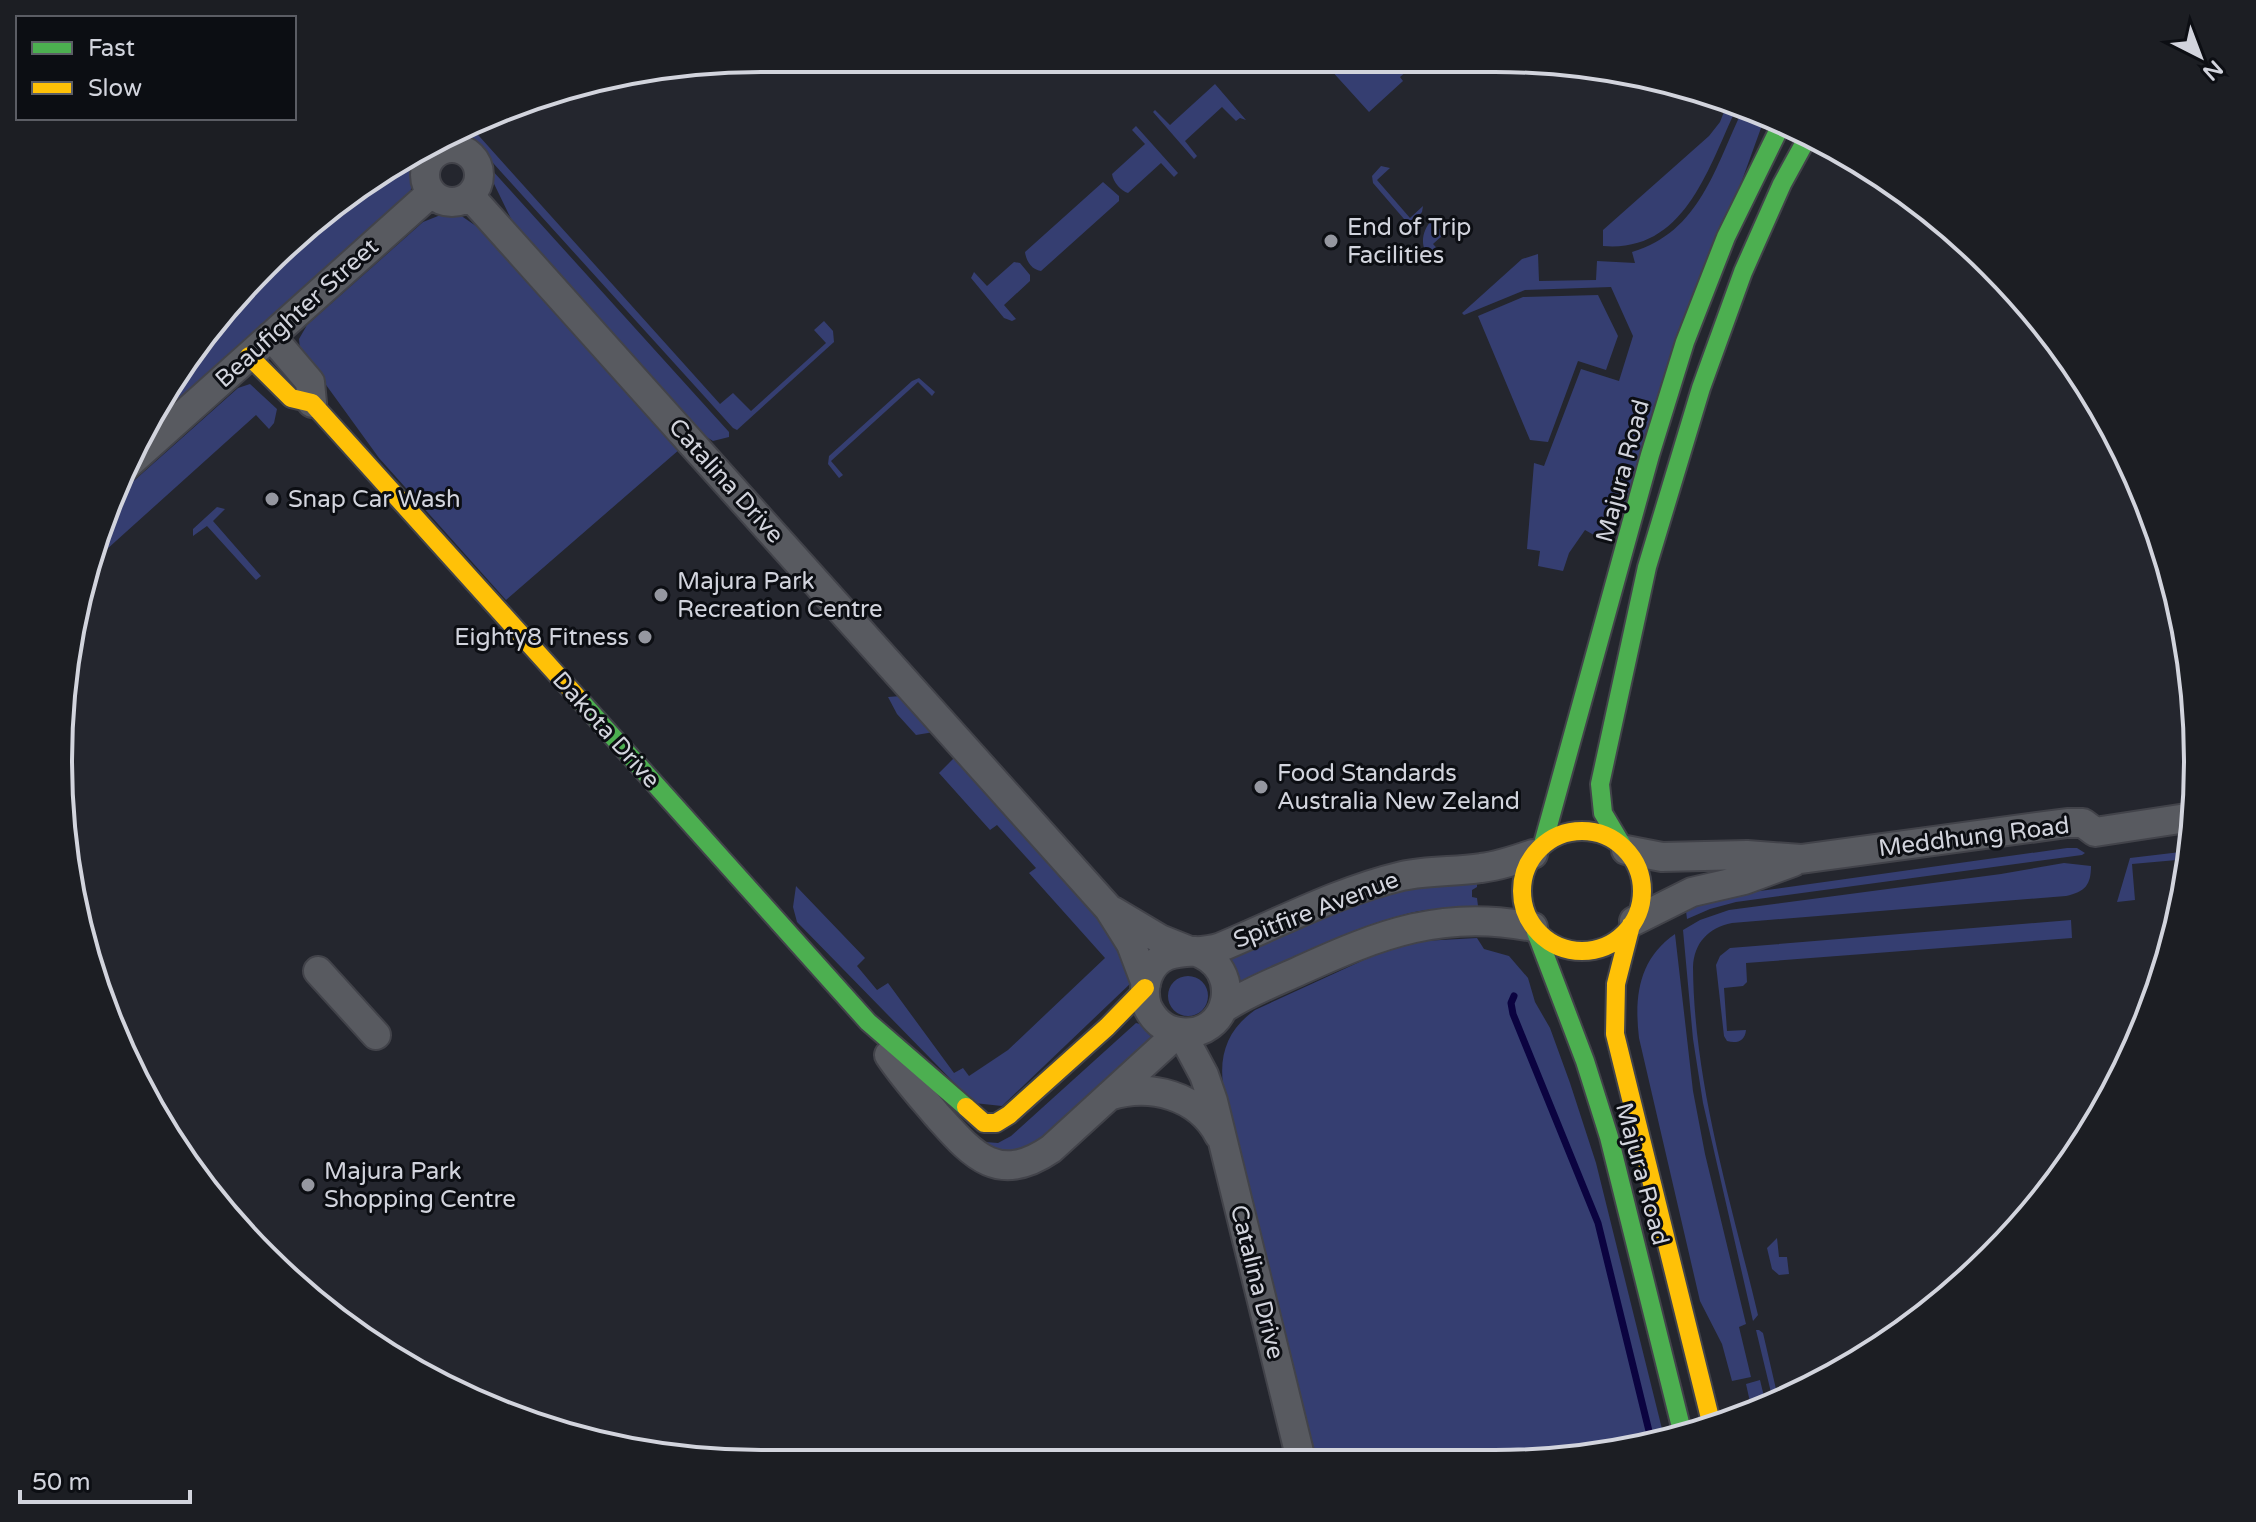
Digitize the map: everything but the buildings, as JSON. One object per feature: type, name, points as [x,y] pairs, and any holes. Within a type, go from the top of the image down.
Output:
[{"type":"main road","name":"Majura Road","points":[[1538,849],[1685,342],[1726,237],[1777,132]]},
{"type":"main road","name":"Majura Road","points":[[1624,847],[1603,813],[1600,784],[1647,567],[1701,388],[1743,272],[1782,184],[1804,145]]},
{"type":"main road","name":"Dakota Drive","points":[[249,356],[291,398],[312,403],[868,1022]]},
{"type":"main road","points":[[1583,830],[1610,837],[1624,847],[1639,872],[1642,884],[1642,897],[1632,923],[1611,943],[1585,951],[1558,947],[1535,929],[1524,910],[1521,890],[1524,871],[1538,849],[1568,832],[1583,830]]},
{"type":"main road","name":"Majura Road","points":[[1632,923],[1616,984],[1615,1034],[1709,1415]]},
{"type":"main road","name":"Majura Road","points":[[1535,929],[1581,1049],[1609,1137],[1680,1425]]},
{"type":"main road","points":[[868,1022],[977,1117],[991,1124],[1009,1115],[1107,1027],[1145,986]]},
{"type":"street","points":[[436,154],[426,166],[425,177],[431,193],[450,203],[470,196],[480,180],[478,165],[468,153],[453,148],[441,151]]},
{"type":"street","name":"Beaufighter Street","points":[[148,446],[431,193]]},
{"type":"street","name":"Catalina Drive","points":[[470,196],[1109,909],[1131,944],[1145,986]]},
{"type":"street","name":"Dakota Drive","points":[[271,336],[310,382],[312,403]]},
{"type":"street","name":"Meddhung Road","points":[[1624,847],[1662,857],[1747,855],[1801,859],[2067,823],[2083,823],[2095,832],[2182,819]]},
{"type":"street","name":"Spitfire Avenue","points":[[1192,951],[1215,949],[1343,894],[1381,882],[1411,874],[1490,867],[1538,849]]},
{"type":"street","name":"Meddhung Road","points":[[1632,923],[1692,892],[1744,880],[1801,859]]},
{"type":"street","name":"Catalina Drive","points":[[1109,909],[1160,939],[1192,951]]},
{"type":"street","name":"Spitfire Avenue","points":[[1222,1010],[1345,949],[1399,930],[1494,920],[1535,929]]},
{"type":"street","points":[[1192,951],[1212,960],[1221,970],[1227,988],[1222,1010],[1203,1029],[1180,1032],[1163,1026],[1152,1014],[1145,999],[1145,986],[1150,971],[1164,957],[1192,951]]},
{"type":"street","points":[[318,971],[376,1035]]},
{"type":"street","name":"Catalina Drive","points":[[1213,1101],[1212,1062],[1222,1010]]},
{"type":"street","points":[[868,1022],[899,1070],[972,1153],[993,1163],[1018,1165],[1057,1144],[1180,1032]]},
{"type":"street","name":"Catalina Drive","points":[[1180,1032],[1204,1075],[1213,1101],[1299,1450]]},
{"type":"street","points":[[1109,1096],[1143,1091],[1181,1098],[1208,1118],[1222,1142]]},
{"type":"shaded area","points":[[1333,72],[1406,72],[1400,77],[1403,81],[1369,112]]},
{"type":"shaded area","points":[[1215,84],[1246,120],[1240,118],[1236,121],[1222,107],[1185,141],[1197,156],[1194,159],[1153,112],[1155,110],[1170,125]]},
{"type":"shaded area","points":[[1724,112],[1733,115],[1703,180],[1674,221],[1654,236],[1631,245],[1603,246],[1603,230],[1709,136]]},
{"type":"shaded area","points":[[1739,117],[1762,125],[1610,544],[1585,530],[1569,553],[1563,571],[1538,566],[1540,551],[1527,549],[1534,463],[1544,466],[1581,369],[1619,381],[1633,336],[1611,287],[1525,290],[1464,315],[1462,313],[1522,259],[1538,254],[1539,281],[1596,280],[1597,261],[1635,263],[1632,252],[1674,229],[1690,213],[1714,174]]},
{"type":"shaded area","points":[[1136,126],[1178,173],[1174,177],[1161,163],[1128,193],[1118,186],[1112,174],[1145,144],[1132,130]]},
{"type":"shaded area","points":[[477,133],[720,404],[733,393],[751,411],[826,343],[814,330],[824,321],[833,331],[834,342],[737,430],[469,137]]},
{"type":"shaded area","points":[[482,159],[729,432],[729,437],[713,441],[700,433],[515,227]]},
{"type":"shaded area","points":[[413,166],[415,177],[408,198],[162,420],[214,342],[280,269],[342,214]]},
{"type":"shaded area","points":[[1381,166],[1390,168],[1377,180],[1410,218],[1423,206],[1414,221],[1404,219],[1373,183],[1372,176]]},
{"type":"shaded area","points":[[1103,182],[1119,196],[1119,201],[1041,271],[1032,267],[1025,252]]},
{"type":"shaded area","points":[[443,214],[460,215],[479,228],[680,449],[506,600],[379,458],[300,349],[299,339],[307,325],[423,222]]},
{"type":"shaded area","points":[[1432,220],[1444,234],[1433,244],[1446,258],[1437,258],[1426,252],[1424,233]]},
{"type":"shaded area","points":[[1014,262],[1020,263],[1030,275],[1030,281],[1004,305],[1016,319],[1012,321],[1004,318],[971,278],[974,272],[987,286]]},
{"type":"shaded area","points":[[1598,295],[1618,336],[1606,370],[1578,361],[1548,442],[1530,440],[1478,316],[1523,297]]},
{"type":"shaded area","points":[[919,378],[935,392],[932,396],[918,382],[831,461],[843,475],[839,478],[828,464],[829,456]]},
{"type":"shaded area","points":[[250,384],[277,409],[274,423],[269,429],[256,415],[106,550],[130,484],[238,388]]},
{"type":"shaded area","points":[[217,507],[225,509],[213,521],[261,576],[256,580],[207,526],[193,536],[193,529]]},
{"type":"shaded area","points":[[901,696],[934,732],[916,735],[897,714],[888,697]]},
{"type":"shaded area","points":[[956,756],[1118,939],[1132,982],[1002,1106],[974,1103],[797,922],[793,907],[796,886],[865,958],[857,966],[877,990],[888,983],[954,1073],[963,1068],[969,1076],[1008,1050],[1105,958],[1029,873],[1036,868],[997,825],[990,830],[939,773]]},
{"type":"shaded area","points":[[2077,848],[2085,853],[1736,902],[1687,919],[1686,911],[1705,902],[1738,894]]},
{"type":"shaded area","points":[[2178,852],[2177,860],[2132,864],[2135,900],[2117,902],[2130,858]]},
{"type":"shaded area","points":[[2064,863],[2091,866],[2086,887],[2066,896],[1732,923],[1709,933],[1699,944],[1693,967],[1700,1055],[1716,1142],[1758,1315],[1753,1321],[1703,1103],[1693,1039],[1683,930],[1729,910]]},
{"type":"shaded area","points":[[1477,880],[1472,897],[1477,898],[1478,906],[1427,910],[1388,919],[1326,943],[1244,981],[1240,980],[1231,961],[1332,912],[1398,889]]},
{"type":"shaded area","points":[[2071,920],[2072,938],[1746,963],[1747,982],[1743,986],[1724,988],[1727,1031],[1746,1030],[1745,1034],[1740,1041],[1734,1042],[1727,1041],[1724,1036],[1716,965],[1720,956],[1730,948]]},
{"type":"shaded area","points":[[1675,934],[1693,1091],[1746,1324],[1739,1327],[1751,1377],[1732,1381],[1722,1344],[1700,1301],[1639,1038],[1637,1008],[1646,967],[1653,955]]},
{"type":"shaded area","points":[[1477,938],[1484,949],[1509,956],[1528,978],[1535,1002],[1550,1028],[1596,1163],[1662,1429],[1540,1449],[1314,1450],[1223,1084],[1225,1052],[1232,1033],[1255,1010],[1379,953],[1423,941]]},
{"type":"shaded area","points":[[1188,976],[1202,982],[1208,996],[1202,1010],[1188,1016],[1174,1010],[1168,996],[1174,982]]},
{"type":"shaded area","points":[[1136,1023],[1153,1039],[1070,1118],[1035,1143],[1020,1149],[983,1147],[985,1142],[998,1143],[1011,1136]]},
{"type":"shaded area","points":[[1777,1238],[1779,1257],[1787,1257],[1789,1274],[1779,1275],[1772,1269],[1767,1248]]},
{"type":"shaded area","points":[[1756,1330],[1763,1333],[1776,1390],[1771,1392]]},
{"type":"shaded area","points":[[1760,1380],[1764,1396],[1750,1401],[1746,1384]]},
{"type":"waterway","points":[[1514,996],[1511,1003],[1513,1014],[1598,1223],[1649,1431]]},
{"type":"traffic: fast","points":[[1543,844],[1650,455],[1685,342],[1726,237],[1777,132]]},
{"type":"traffic: fast","points":[[1622,845],[1603,813],[1600,784],[1647,567],[1701,388],[1743,272],[1782,184],[1804,145]]},
{"type":"traffic: fast","points":[[579,699],[868,1022],[966,1107]]},
{"type":"traffic: fast","points":[[1536,932],[1585,1061],[1609,1137],[1680,1425]]},
{"type":"traffic: slow","points":[[249,356],[291,398],[312,403],[579,699]]},
{"type":"traffic: slow","points":[[1582,831],[1605,835],[1625,848],[1638,868],[1642,891],[1638,914],[1625,934],[1605,947],[1582,951],[1559,947],[1539,934],[1526,914],[1522,891],[1526,868],[1539,848],[1559,835],[1582,831]]},
{"type":"traffic: slow","points":[[1631,925],[1616,984],[1615,1034],[1709,1415]]},
{"type":"traffic: slow","points":[[966,1107],[984,1123],[996,1123],[1009,1115],[1107,1027],[1145,988]]},
{"type":"place","name":"End of Trip Facilities","points":[[1331,241]]},
{"type":"place","name":"Snap Car Wash","points":[[272,499]]},
{"type":"place","name":"Majura Park Recreation Centre","points":[[661,595]]},
{"type":"place","name":"Eighty8 Fitness","points":[[645,637]]},
{"type":"place","name":"Food Standards Australia New Zeland","points":[[1261,787]]},
{"type":"place","name":"Majura Park Shopping Centre","points":[[308,1185]]}]
